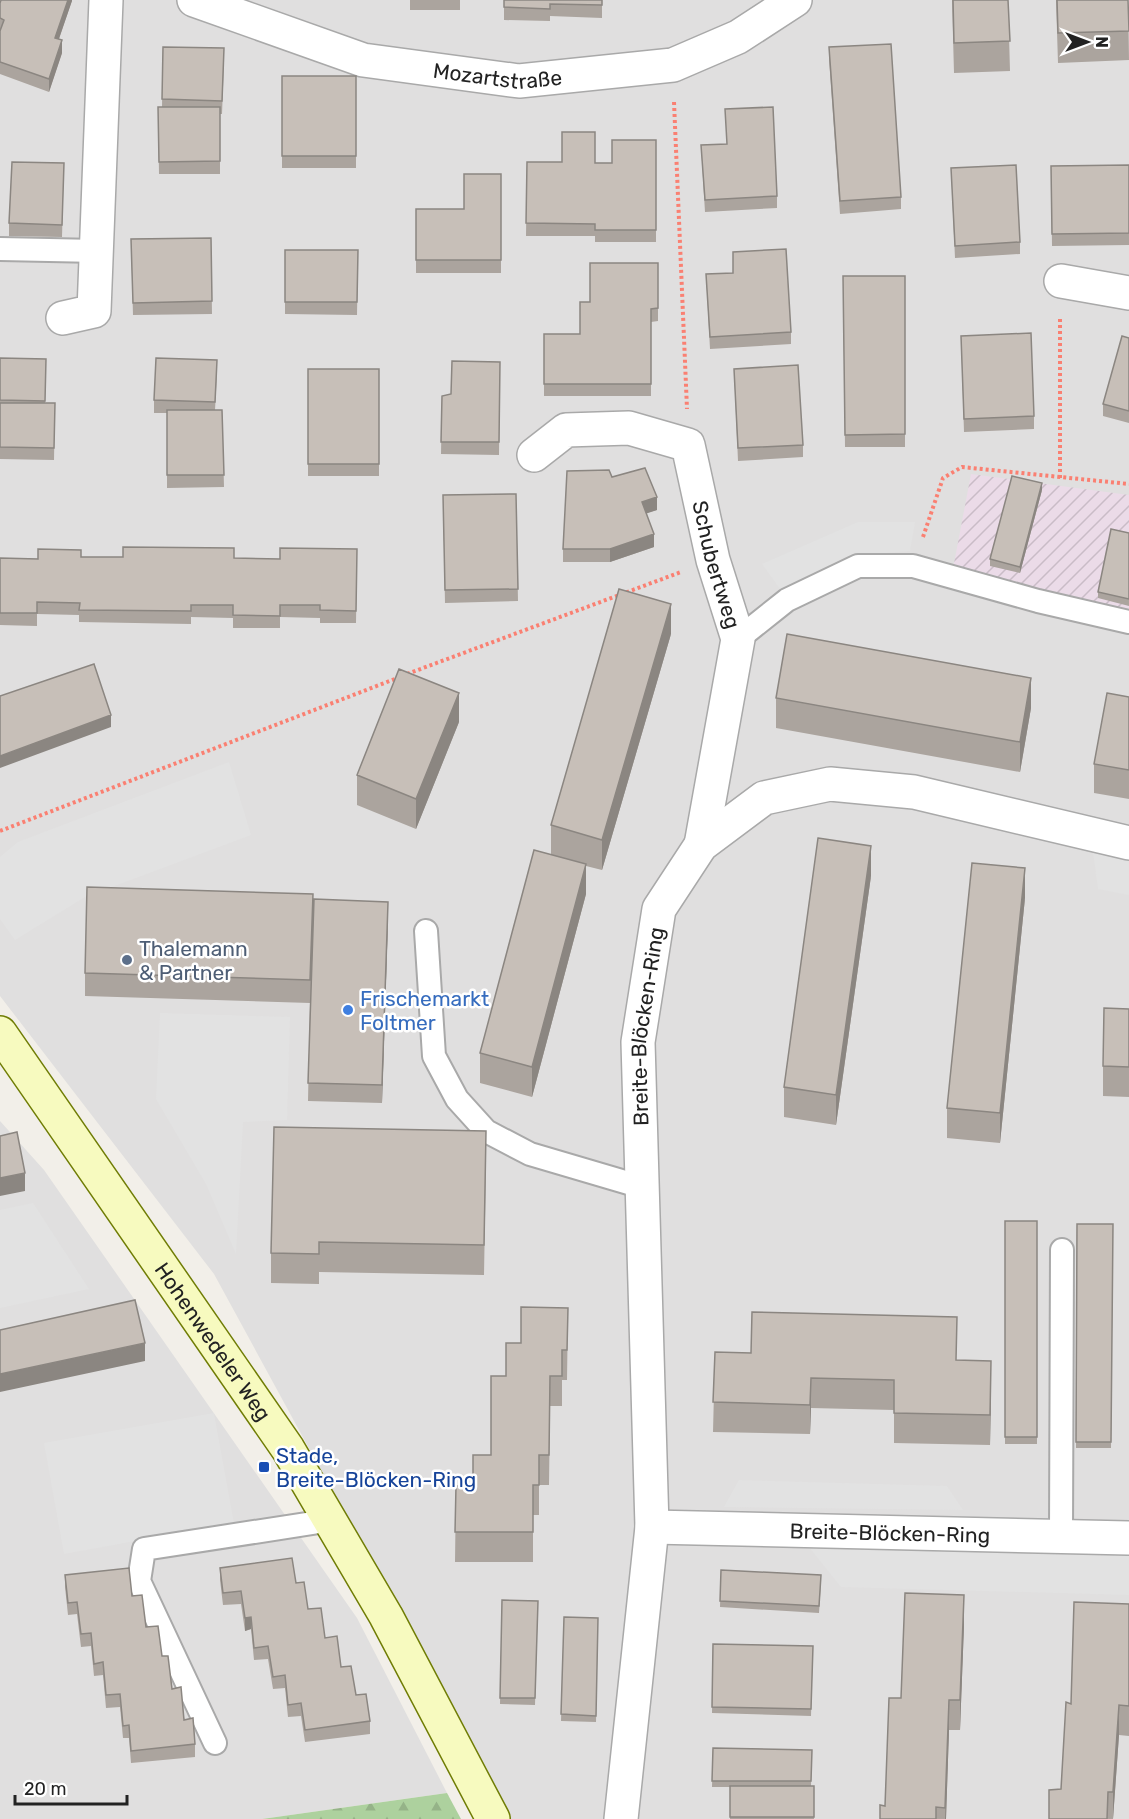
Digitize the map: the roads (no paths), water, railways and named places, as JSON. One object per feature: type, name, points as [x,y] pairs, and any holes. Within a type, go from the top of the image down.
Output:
[{"type":"street","points":[[63,318],[94,311],[106,0]]},
{"type":"street","name":"Mozartstraße","points":[[194,0],[363,60],[519,81],[673,65],[738,37],[795,0]]},
{"type":"street","points":[[1060,281],[1129,293]]},
{"type":"street","name":"Schubertweg","points":[[534,455],[566,430],[629,428],[688,445],[713,560],[738,639],[701,845]]},
{"type":"street","name":"Breite-Blöcken-Ring","points":[[621,1819],[652,1527],[638,1042],[659,909],[701,845],[764,798],[830,784],[914,792],[1129,843]]},
{"type":"street","name":"Hohenwedeler Weg","points":[[0,1033],[288,1449],[332,1520],[493,1819]]},
{"type":"street","name":"Breite-Blöcken-Ring","points":[[652,1527],[1129,1538]]},
{"type":"lane","points":[[0,249],[98,251]]},
{"type":"lane","points":[[738,639],[788,600],[858,566],[913,566],[1038,601],[1129,622]]},
{"type":"lane","points":[[426,931],[434,1056],[457,1099],[486,1131],[530,1154],[642,1186]]},
{"type":"lane","points":[[1060,1537],[1062,1250]]},
{"type":"lane","points":[[215,1743],[139,1581],[144,1549],[332,1520]]},
{"type":"place","name":"Thalemann & Partner","points":[[127,960]]},
{"type":"place","name":"Frischemarkt Foltmer","points":[[348,1010]]},
{"type":"place","name":"Stade, Breite-Blöcken-Ring","points":[[264,1467]]}]
